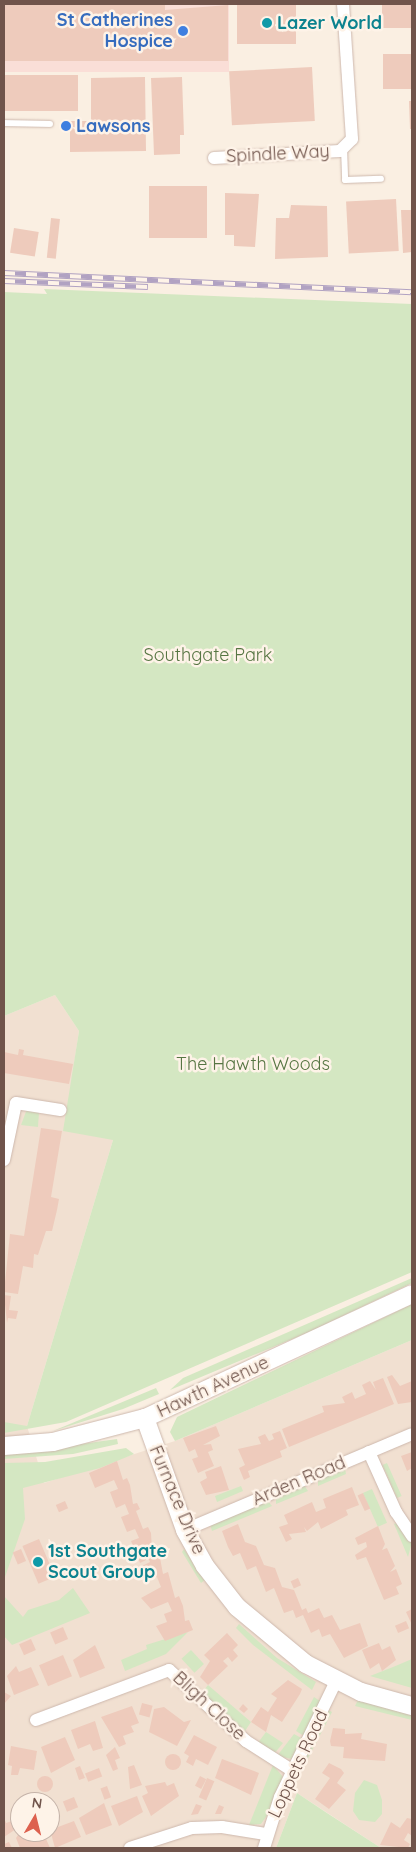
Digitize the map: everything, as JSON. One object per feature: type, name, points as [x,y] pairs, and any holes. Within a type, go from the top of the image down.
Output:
[{"type":"street","name":"Spindle Way","points":[[214,158],[340,151],[352,139],[343,4]]},
{"type":"street","points":[[4,1160],[10,1102],[60,1110]]},
{"type":"street","name":"Hawth Avenue","points":[[4,1446],[53,1442],[145,1418],[412,1294]]},
{"type":"street","name":"Furnace Drive","points":[[145,1418],[185,1530],[222,1590],[251,1621],[306,1664],[336,1681],[412,1706]]},
{"type":"street","name":"Arden Road","points":[[185,1530],[412,1434]]},
{"type":"street","points":[[369,1452],[396,1512],[412,1536]]},
{"type":"street","name":"Bligh Close","points":[[36,1720],[168,1670],[246,1740],[293,1771]]},
{"type":"street","name":"Loppets Road","points":[[264,1848],[265,1834],[336,1681]]},
{"type":"street","points":[[130,1848],[192,1828],[222,1827],[265,1834]]},
{"type":"lane","points":[[4,123],[50,124]]},
{"type":"lane","points":[[344,146],[345,180],[381,179]]},
{"type":"shaded area","points":[[4,4],[229,4],[229,72],[4,72]]},
{"type":"shaded area","points":[[55,995],[79,1031],[74,1064],[113,1140],[27,1426],[44,1483],[175,1441],[412,1340],[412,1848],[381,1848],[297,1793],[276,1848],[4,1848],[4,1016]]},
{"type":"green space","name":"Southgate Park","points":[[44,289],[412,304],[412,1272],[66,1422],[4,1433],[4,1422],[27,1426],[113,1140],[63,1131],[79,1031],[55,995],[4,1016],[4,292],[47,294]]},
{"type":"green space","points":[[27,1109],[39,1112],[38,1127],[21,1125]]},
{"type":"green space","points":[[412,1278],[412,1283],[309,1332],[170,1390],[183,1378]]},
{"type":"green space","points":[[412,1304],[412,1340],[175,1441],[170,1432],[177,1417]]},
{"type":"green space","points":[[156,1388],[159,1394],[123,1409],[53,1431]]},
{"type":"green space","points":[[117,1439],[118,1444],[73,1454],[4,1459],[4,1455]]},
{"type":"green space","points":[[126,1448],[134,1454],[100,1468],[23,1488],[25,1519],[4,1580],[4,1463],[45,1462]]},
{"type":"green space","points":[[387,1463],[402,1496],[397,1498],[382,1465]]},
{"type":"green space","points":[[345,1468],[346,1474],[318,1486],[318,1480]]},
{"type":"green space","points":[[304,1485],[308,1491],[276,1504],[276,1497]]},
{"type":"green space","points":[[241,1486],[243,1491],[217,1502],[215,1496]]},
{"type":"green space","points":[[372,1489],[387,1523],[378,1527],[363,1493]]},
{"type":"green space","points":[[268,1501],[272,1506],[212,1531],[210,1524]]},
{"type":"green space","points":[[396,1523],[412,1542],[408,1557],[394,1524]]},
{"type":"green space","points":[[184,1549],[205,1580],[201,1583],[182,1552]]},
{"type":"green space","points":[[73,1588],[90,1613],[12,1645],[4,1636],[4,1596],[23,1617],[28,1610],[59,1600]]},
{"type":"green space","points":[[239,1624],[277,1658],[316,1682],[312,1690],[253,1645],[236,1628]]},
{"type":"green space","points":[[188,1632],[166,1654],[125,1671],[121,1660],[147,1649],[146,1645]]},
{"type":"green space","points":[[191,1650],[204,1664],[194,1673],[181,1659]]},
{"type":"green space","points":[[412,1659],[412,1688],[370,1676],[393,1667]]},
{"type":"green space","points":[[208,1685],[251,1722],[243,1734],[201,1694]]},
{"type":"green space","points":[[314,1697],[320,1701],[304,1736],[296,1731]]},
{"type":"green space","points":[[358,1700],[412,1714],[412,1720],[355,1706]]},
{"type":"green space","points":[[328,1710],[332,1712],[294,1785],[292,1783]]},
{"type":"green space","points":[[266,1732],[283,1743],[274,1754],[257,1744]]},
{"type":"green space","points":[[294,1734],[303,1739],[292,1759],[277,1756]]},
{"type":"green space","points":[[273,1765],[283,1777],[268,1814],[261,1824],[249,1825]]},
{"type":"green space","points":[[364,1780],[377,1785],[382,1800],[382,1814],[375,1822],[359,1820],[353,1811],[355,1793]]},
{"type":"green space","points":[[297,1793],[327,1813],[381,1848],[276,1848]]},
{"type":"building","points":[[4,4],[165,5],[165,10],[228,5],[228,61],[4,61]]},
{"type":"building","name":"Lazer World","points":[[237,4],[296,4],[296,44],[237,44]]},
{"type":"building","points":[[382,4],[412,4],[412,28],[382,28]]},
{"type":"building","points":[[383,54],[412,54],[412,89],[383,89]]},
{"type":"building","points":[[312,67],[315,121],[232,125],[229,71]]},
{"type":"building","points":[[4,75],[78,75],[78,111],[4,111]]},
{"type":"building","points":[[145,77],[146,151],[70,152],[70,121],[91,121],[91,78]]},
{"type":"building","points":[[182,77],[184,135],[180,135],[180,154],[154,155],[151,78]]},
{"type":"building","points":[[409,101],[412,101],[412,129],[410,129]]},
{"type":"building","points":[[149,186],[207,186],[207,238],[149,238]]},
{"type":"building","points":[[225,193],[259,194],[255,247],[234,246],[234,235],[225,235]]},
{"type":"building","points":[[396,199],[399,251],[349,254],[346,202]]},
{"type":"building","points":[[291,205],[327,206],[328,257],[275,259],[276,218],[289,218]]},
{"type":"building","points":[[401,210],[412,210],[412,252],[403,253]]},
{"type":"building","points":[[51,218],[60,219],[56,259],[47,258]]},
{"type":"building","points":[[14,228],[39,232],[35,257],[10,253]]},
{"type":"building","points":[[19,1049],[24,1050],[23,1055],[73,1064],[69,1084],[4,1073],[4,1052],[18,1055]]},
{"type":"building","points":[[41,1128],[62,1131],[51,1197],[59,1199],[57,1210],[52,1231],[46,1231],[38,1255],[34,1254],[33,1268],[23,1266],[18,1294],[4,1292],[10,1234],[24,1236]]},
{"type":"building","points":[[4,1295],[11,1296],[9,1310],[18,1311],[16,1319],[8,1318],[7,1323]]},
{"type":"building","points":[[392,1375],[400,1386],[412,1381],[412,1402],[398,1404],[387,1377]]},
{"type":"building","points":[[383,1378],[394,1404],[289,1447],[282,1429],[324,1412],[322,1406],[345,1403],[342,1397],[352,1392],[355,1399],[366,1394],[362,1385],[370,1381],[376,1390],[373,1382]]},
{"type":"building","points":[[216,1426],[220,1436],[203,1445],[211,1444],[213,1450],[208,1452],[214,1466],[198,1473],[192,1459],[198,1457],[195,1449],[189,1452],[183,1438]]},
{"type":"building","points":[[280,1431],[287,1448],[280,1451],[282,1457],[248,1471],[250,1477],[244,1480],[239,1468],[245,1465],[238,1449],[261,1444],[258,1437],[265,1434],[269,1441],[274,1439],[272,1434]]},
{"type":"building","points":[[412,1452],[412,1468],[407,1471],[401,1456]]},
{"type":"building","points":[[117,1461],[123,1480],[127,1478],[130,1485],[133,1504],[137,1503],[140,1509],[136,1511],[143,1529],[148,1527],[151,1533],[152,1550],[158,1547],[163,1574],[168,1572],[175,1598],[179,1596],[183,1606],[185,1621],[189,1620],[193,1630],[165,1641],[156,1626],[167,1622],[164,1614],[172,1611],[168,1602],[151,1609],[141,1598],[161,1587],[157,1577],[148,1580],[142,1566],[150,1562],[146,1553],[146,1560],[140,1563],[131,1541],[139,1538],[135,1529],[127,1532],[121,1517],[129,1514],[125,1504],[116,1508],[110,1492],[118,1489],[114,1480],[95,1488],[89,1473]]},
{"type":"building","points":[[221,1466],[229,1490],[206,1495],[200,1482],[207,1478],[205,1472]]},
{"type":"building","points":[[352,1487],[359,1505],[346,1510],[348,1515],[321,1529],[318,1522],[307,1531],[304,1527],[306,1532],[289,1534],[292,1539],[286,1542],[279,1527],[288,1524],[284,1515],[312,1502],[316,1512],[326,1508],[323,1499]]},
{"type":"building","points":[[363,1493],[370,1508],[365,1511],[358,1496]]},
{"type":"building","points":[[65,1501],[68,1508],[59,1512],[56,1505]]},
{"type":"building","points":[[238,1524],[245,1542],[256,1546],[264,1565],[275,1568],[282,1587],[294,1590],[302,1610],[306,1608],[308,1613],[319,1608],[324,1618],[332,1615],[340,1630],[360,1623],[368,1646],[344,1658],[330,1634],[322,1637],[319,1629],[311,1633],[303,1615],[296,1618],[293,1610],[284,1613],[274,1588],[266,1592],[256,1566],[247,1570],[240,1553],[233,1556],[228,1547],[222,1531]]},
{"type":"building","points":[[378,1526],[385,1544],[382,1550],[387,1548],[395,1566],[390,1572],[396,1569],[402,1584],[396,1587],[399,1594],[384,1600],[366,1557],[357,1560],[355,1555],[367,1547],[366,1542],[358,1545],[355,1538]]},
{"type":"building","name":"1st Southgate Scout Group","points":[[39,1539],[55,1577],[38,1584],[22,1546]]},
{"type":"building","points":[[21,1549],[26,1561],[18,1564],[13,1553]]},
{"type":"building","points":[[298,1578],[301,1585],[294,1588],[291,1581]]},
{"type":"building","points":[[412,1609],[412,1625],[406,1612]]},
{"type":"building","points":[[406,1621],[409,1628],[398,1633],[395,1626]]},
{"type":"building","points":[[63,1627],[68,1639],[55,1644],[50,1632]]},
{"type":"building","points":[[227,1633],[238,1645],[233,1650],[238,1656],[232,1662],[228,1657],[223,1661],[228,1666],[208,1685],[200,1677],[210,1661],[204,1655]]},
{"type":"building","points":[[31,1639],[36,1650],[24,1655],[19,1644]]},
{"type":"building","points":[[379,1643],[382,1650],[390,1646],[396,1660],[382,1671],[379,1663],[370,1669],[362,1650]]},
{"type":"building","points":[[95,1645],[105,1668],[80,1678],[73,1660]]},
{"type":"building","points":[[63,1655],[72,1676],[48,1686],[39,1665]]},
{"type":"building","points":[[16,1666],[19,1672],[31,1667],[39,1685],[14,1695],[7,1676]]},
{"type":"building","points":[[288,1680],[302,1689],[300,1694],[282,1722],[271,1715],[266,1732],[251,1722],[261,1707],[268,1712],[277,1698],[271,1694]]},
{"type":"building","points":[[4,1692],[11,1696],[4,1704]]},
{"type":"building","points":[[142,1703],[153,1706],[150,1717],[139,1715]]},
{"type":"building","points":[[243,1704],[248,1709],[244,1713],[239,1709]]},
{"type":"building","points":[[132,1706],[139,1723],[131,1726],[134,1732],[123,1736],[126,1744],[119,1747],[101,1717]]},
{"type":"building","points":[[164,1707],[184,1722],[191,1720],[177,1746],[149,1732],[154,1709]]},
{"type":"building","points":[[95,1721],[103,1748],[93,1751],[90,1744],[78,1749],[71,1730]]},
{"type":"building","points":[[333,1728],[345,1729],[345,1734],[362,1733],[361,1739],[387,1744],[385,1761],[343,1758],[344,1747],[331,1746],[330,1741]]},
{"type":"building","points":[[194,1735],[217,1747],[208,1765],[196,1759],[193,1766],[186,1762],[189,1756],[184,1753]]},
{"type":"building","points":[[65,1737],[75,1760],[51,1773],[41,1747]]},
{"type":"building","points":[[11,1746],[37,1751],[34,1770],[20,1768],[18,1775],[11,1775],[12,1766],[8,1765]]},
{"type":"building","points":[[115,1747],[120,1758],[115,1760],[118,1769],[113,1771],[106,1755]]},
{"type":"building","points":[[170,1754],[176,1754],[181,1759],[179,1768],[170,1770],[165,1765],[165,1759]]},
{"type":"building","points":[[222,1759],[259,1773],[251,1795],[215,1778]]},
{"type":"building","points":[[329,1763],[341,1769],[344,1773],[337,1783],[346,1790],[329,1809],[315,1799],[330,1778],[322,1773]]},
{"type":"building","points":[[134,1765],[142,1785],[130,1789],[128,1767]]},
{"type":"building","points":[[80,1766],[85,1778],[79,1780],[75,1768]]},
{"type":"building","points":[[99,1768],[102,1776],[88,1782],[85,1773]]},
{"type":"building","points":[[42,1776],[48,1776],[53,1781],[53,1787],[48,1792],[42,1792],[37,1787],[37,1781]]},
{"type":"building","points":[[200,1776],[206,1779],[201,1789],[195,1786]]},
{"type":"building","points":[[207,1778],[214,1781],[206,1800],[199,1797]]},
{"type":"building","points":[[165,1782],[167,1786],[174,1783],[179,1796],[151,1816],[142,1796],[148,1793],[145,1786]]},
{"type":"building","points":[[107,1786],[111,1797],[105,1800],[100,1788]]},
{"type":"building","points":[[137,1796],[143,1812],[119,1826],[111,1806]]},
{"type":"building","points":[[74,1797],[78,1807],[67,1812],[63,1801]]},
{"type":"building","points":[[104,1803],[112,1825],[86,1835],[79,1818]]},
{"type":"building","points":[[196,1804],[202,1806],[198,1814],[191,1815]]},
{"type":"building","points":[[219,1805],[224,1807],[221,1814],[215,1814]]},
{"type":"building","points":[[4,1818],[6,1823],[10,1822],[10,1833],[4,1837]]},
{"type":"building","points":[[407,1818],[412,1819],[412,1836],[408,1833],[404,1840],[410,1844],[408,1848],[380,1845],[391,1822],[400,1828]]},
{"type":"building","points":[[74,1821],[81,1837],[55,1848],[53,1842],[60,1842],[60,1826]]},
{"type":"building","points":[[9,1842],[12,1848],[4,1848],[4,1844]]},
{"type":"building","points":[[18,1842],[47,1842],[50,1848],[20,1848]]},
{"type":"railway","points":[[4,273],[412,292]]},
{"type":"railway","points":[[4,281],[148,287]]},
{"type":"place","name":"Lazer World","points":[[267,23]]},
{"type":"place","name":"St Catherines Hospice","points":[[183,31]]},
{"type":"place","name":"Lawsons","points":[[66,126]]},
{"type":"place","name":"1st Southgate Scout Group","points":[[38,1562]]},
{"type":"park label","name":"The Hawth Woods","points":[[253,1064]]}]
